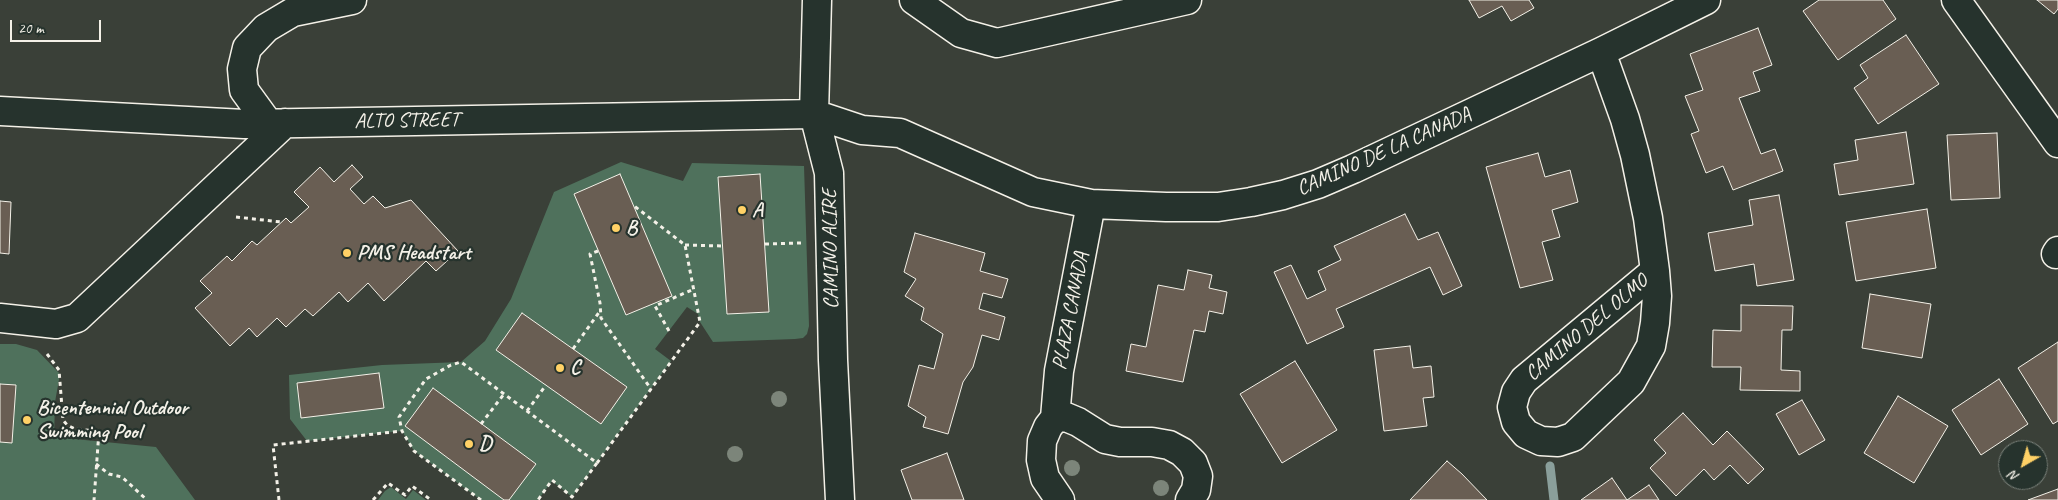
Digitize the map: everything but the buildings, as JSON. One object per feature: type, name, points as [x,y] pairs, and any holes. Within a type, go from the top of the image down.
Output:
[{"type":"street","points":[[0,318],[56,324],[77,318],[277,123],[244,90],[242,69],[246,48],[266,28],[293,12],[352,0]]},
{"type":"street","name":"CAMINO ALIRE","points":[[817,0],[814,114],[829,173],[833,360],[840,500]]},
{"type":"street","points":[[914,0],[961,34],[997,42],[1187,0]]},
{"type":"street","name":"CAMINO DE LA CANADA","points":[[814,114],[862,130],[900,133],[1033,192],[1091,204],[1218,207],[1283,195],[1318,184],[1601,52],[1706,0]]},
{"type":"street","points":[[1956,0],[2058,144]]},
{"type":"street","name":"CAMINO DEL OLMO","points":[[1601,52],[1625,119],[1635,155],[1648,218],[1655,271],[1656,305],[1650,346],[1631,382],[1573,437],[1558,442],[1541,441],[1526,434],[1516,422],[1512,407],[1516,392],[1524,380],[1655,271]]},
{"type":"street","name":"ALTO STREET","points":[[0,110],[277,123],[814,114]]},
{"type":"street","name":"PLAZA CANADA","points":[[1060,500],[1045,478],[1041,460],[1042,441],[1048,427],[1055,418],[1059,371],[1091,204]]},
{"type":"street","points":[[1055,418],[1066,417],[1078,422],[1105,439],[1120,442],[1152,442],[1169,445],[1182,452],[1193,463],[1198,476],[1196,490],[1190,500]]},
{"type":"path","points":[[633,204],[686,245],[723,246]]},
{"type":"path","points":[[236,217],[281,222]]},
{"type":"path","points":[[765,244],[806,243]]},
{"type":"path","points":[[538,500],[552,480],[572,497],[700,322],[686,245]]},
{"type":"path","points":[[598,250],[590,254],[600,318],[651,389]]},
{"type":"path","points":[[669,331],[655,306],[694,289]]},
{"type":"path","points":[[573,350],[600,311]]},
{"type":"path","points":[[45,352],[52,358],[59,370],[63,420],[67,426],[99,432],[94,500]]},
{"type":"path","points":[[481,500],[414,451],[402,431],[399,417],[426,379],[450,365],[461,362],[597,463]]},
{"type":"path","points":[[527,411],[546,385]]},
{"type":"path","points":[[481,424],[504,394]]},
{"type":"path","points":[[279,500],[273,445],[402,431]]},
{"type":"path","points":[[96,464],[109,474],[122,477],[147,500]]},
{"type":"path","points":[[278,482],[284,481]]},
{"type":"path","points":[[373,500],[388,483],[405,495],[412,486],[431,500]]},
{"type":"green space","points":[[621,162],[683,181],[692,163],[804,166],[809,326],[807,334],[803,338],[795,339],[713,342],[700,322],[698,314],[687,307],[655,349],[671,361],[572,497],[552,481],[538,500],[481,500],[414,451],[402,431],[307,441],[290,419],[289,375],[382,365],[461,362],[485,341],[511,299],[554,192]]},
{"type":"green space","name":"Bicentennial Outdoor Swimming Pool","points":[[0,344],[16,344],[37,350],[60,374],[55,402],[54,437],[156,447],[195,500],[0,500]]},
{"type":"green space","points":[[391,487],[406,499],[413,490],[426,500],[378,500]]},
{"type":"waterway","points":[[1550,466],[1554,500]]},
{"type":"place","name":"A","points":[[742,210]]},
{"type":"place","name":"B","points":[[616,228]]},
{"type":"place","name":"PMS Headstart","points":[[347,253]]},
{"type":"place","name":"C","points":[[560,368]]},
{"type":"place","name":"Bicentennial Outdoor Swimming Pool","points":[[27,420]]},
{"type":"place","name":"D","points":[[469,444]]}]
